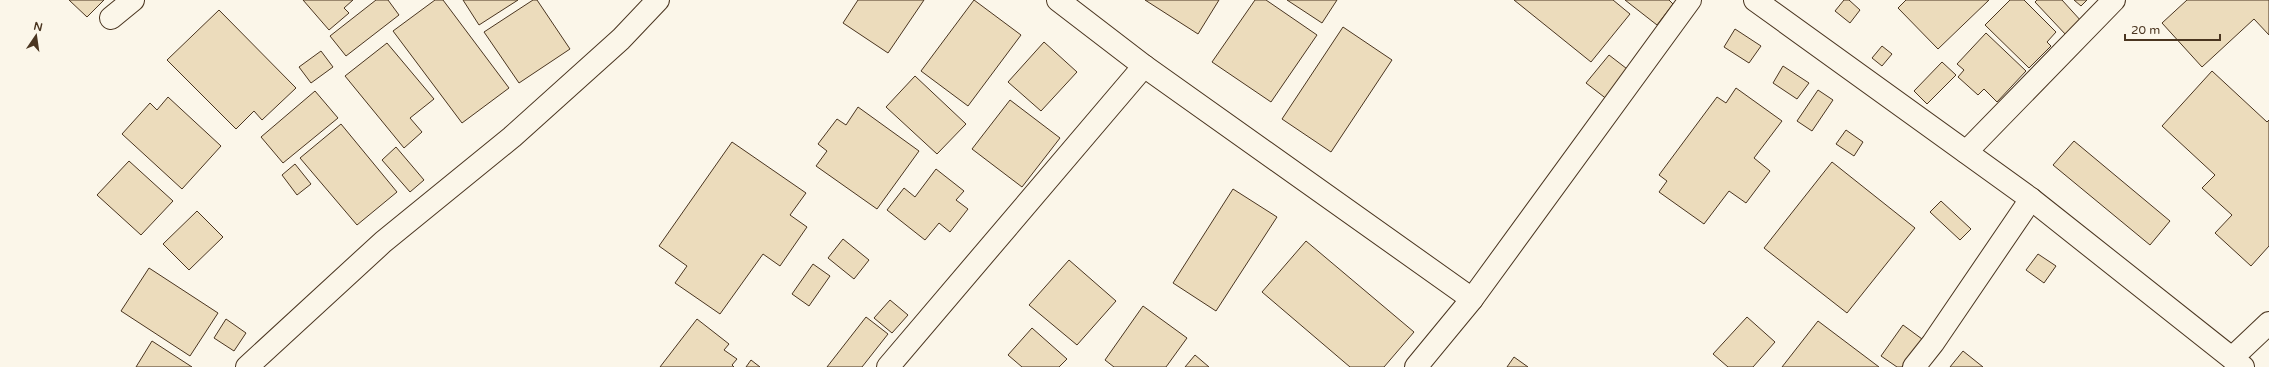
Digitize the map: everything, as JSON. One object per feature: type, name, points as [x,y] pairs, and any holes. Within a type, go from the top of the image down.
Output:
[{"type":"street","points":[[111,18],[133,0]]},
{"type":"street","points":[[247,367],[383,242],[512,137],[621,39],[658,0]]},
{"type":"street","points":[[1058,0],[1144,66],[1472,298]]},
{"type":"street","points":[[1416,367],[1472,298],[1690,0]]},
{"type":"street","points":[[1755,0],[2031,199],[2238,362],[2269,323]]},
{"type":"street","points":[[1966,152],[2114,0]]},
{"type":"street","points":[[888,367],[1144,66]]},
{"type":"street","points":[[1914,367],[1934,343],[2031,199]]},
{"type":"building","points":[[69,0],[104,0],[87,17]]},
{"type":"building","points":[[303,0],[353,0],[344,8],[349,13],[329,30]]},
{"type":"building","points":[[376,0],[388,0],[399,15],[346,56],[330,36]]},
{"type":"building","points":[[435,0],[443,0],[509,88],[462,123],[393,31]]},
{"type":"building","points":[[463,0],[518,0],[479,25]]},
{"type":"building","points":[[533,0],[537,0],[570,49],[519,83],[484,32]]},
{"type":"building","points":[[858,0],[924,0],[888,53],[843,23]]},
{"type":"building","points":[[974,0],[1021,35],[968,106],[921,71]]},
{"type":"building","points":[[1145,0],[1219,0],[1198,34]]},
{"type":"building","points":[[1255,0],[1266,0],[1317,35],[1271,102],[1212,62]]},
{"type":"building","points":[[1287,0],[1337,0],[1322,23]]},
{"type":"building","points":[[1514,0],[1613,0],[1630,14],[1591,62]]},
{"type":"building","points":[[1625,0],[1669,0],[1673,4],[1657,25]]},
{"type":"building","points":[[1844,0],[1849,0],[1860,10],[1850,23],[1835,11]]},
{"type":"building","points":[[1906,0],[1989,0],[1938,49],[1898,8]]},
{"type":"building","points":[[2010,0],[2024,0],[2056,32],[2047,42],[2051,46],[2029,68],[1985,25]]},
{"type":"building","points":[[2037,0],[2062,0],[2082,22],[2067,36],[2035,2]]},
{"type":"building","points":[[2074,0],[2087,0],[2081,6]]},
{"type":"building","points":[[2187,0],[2269,0],[2269,35],[2254,19],[2202,67],[2162,23]]},
{"type":"building","points":[[219,10],[296,88],[262,120],[254,111],[236,129],[167,60]]},
{"type":"building","points":[[1343,27],[1392,60],[1331,152],[1282,119]]},
{"type":"building","points":[[1735,29],[1761,46],[1749,63],[1724,47]]},
{"type":"building","points":[[1986,33],[2026,71],[1997,102],[1984,89],[1978,95],[1958,77],[1964,70],[1957,64]]},
{"type":"building","points":[[1044,42],[1077,72],[1041,111],[1008,82]]},
{"type":"building","points":[[387,43],[434,99],[410,118],[422,132],[404,148],[345,76]]},
{"type":"building","points":[[1882,46],[1892,54],[1882,66],[1872,58]]},
{"type":"building","points":[[321,51],[333,67],[311,83],[299,67]]},
{"type":"building","points":[[1609,55],[1631,72],[1608,100],[1586,83]]},
{"type":"building","points":[[1942,62],[1956,75],[1927,104],[1914,91]]},
{"type":"building","points":[[1783,66],[1809,83],[1797,99],[1773,83]]},
{"type":"building","points":[[2212,71],[2267,122],[2269,120],[2269,246],[2251,266],[2215,233],[2232,215],[2202,188],[2215,175],[2162,126]]},
{"type":"building","points":[[915,76],[966,124],[937,154],[886,107]]},
{"type":"building","points":[[1736,88],[1782,121],[1754,158],[1770,171],[1746,203],[1729,191],[1704,224],[1659,192],[1667,181],[1659,175],[1717,97],[1726,103]]},
{"type":"building","points":[[1818,90],[1833,100],[1812,131],[1797,121]]},
{"type":"building","points":[[315,91],[338,118],[283,163],[261,137]]},
{"type":"building","points":[[168,97],[221,146],[182,189],[122,134],[150,103],[157,110]]},
{"type":"building","points":[[1010,100],[1060,138],[1022,187],[972,149]]},
{"type":"building","points":[[858,107],[919,151],[877,209],[816,166],[827,151],[818,144],[837,119],[846,125]]},
{"type":"building","points":[[341,124],[397,192],[357,225],[300,158]]},
{"type":"building","points":[[1846,130],[1863,142],[1854,156],[1836,144]]},
{"type":"building","points":[[2074,141],[2170,221],[2150,245],[2053,165]]},
{"type":"building","points":[[732,142],[806,193],[790,215],[807,227],[780,266],[763,254],[720,314],[675,283],[687,266],[659,246]]},
{"type":"building","points":[[396,147],[424,180],[410,192],[382,160]]},
{"type":"building","points":[[129,161],[173,201],[141,235],[97,195]]},
{"type":"building","points":[[1832,162],[1915,228],[1847,313],[1764,248]]},
{"type":"building","points":[[295,164],[311,184],[297,195],[282,175]]},
{"type":"building","points":[[936,169],[964,191],[956,200],[968,209],[950,232],[939,223],[925,240],[887,210],[904,188],[915,197]]},
{"type":"building","points":[[1233,189],[1277,217],[1216,311],[1173,283]]},
{"type":"building","points":[[1941,201],[1971,229],[1960,240],[1930,212]]},
{"type":"building","points":[[197,211],[223,237],[189,270],[163,244]]},
{"type":"building","points":[[843,239],[869,260],[854,279],[828,258]]},
{"type":"building","points":[[1306,241],[1414,332],[1384,367],[1350,367],[1262,292]]},
{"type":"building","points":[[2038,254],[2056,266],[2044,283],[2026,270]]},
{"type":"building","points":[[1069,260],[1116,301],[1077,345],[1029,305]]},
{"type":"building","points":[[813,264],[830,276],[809,306],[792,294]]},
{"type":"building","points":[[149,268],[218,313],[190,356],[121,311]]},
{"type":"building","points":[[890,300],[908,315],[892,333],[874,318]]},
{"type":"building","points":[[1143,306],[1187,338],[1166,367],[1114,367],[1105,360]]},
{"type":"building","points":[[866,317],[888,334],[862,367],[827,367]]},
{"type":"building","points":[[1747,317],[1775,342],[1753,367],[1728,367],[1713,354]]},
{"type":"building","points":[[226,319],[246,333],[234,351],[214,338]]},
{"type":"building","points":[[697,319],[729,344],[724,350],[737,359],[732,365],[734,367],[660,367]]},
{"type":"building","points":[[1818,321],[1879,367],[1782,367]]},
{"type":"building","points":[[1903,325],[1922,339],[1902,367],[1897,367],[1881,356]]},
{"type":"building","points":[[1032,328],[1067,359],[1059,367],[1022,367],[1008,355]]},
{"type":"building","points":[[152,341],[192,367],[136,367]]},
{"type":"building","points":[[1963,351],[1983,367],[1950,367]]},
{"type":"building","points":[[1195,355],[1209,367],[1185,367]]},
{"type":"building","points":[[1514,357],[1528,367],[1507,367]]},
{"type":"building","points":[[751,360],[760,367],[746,367]]}]
